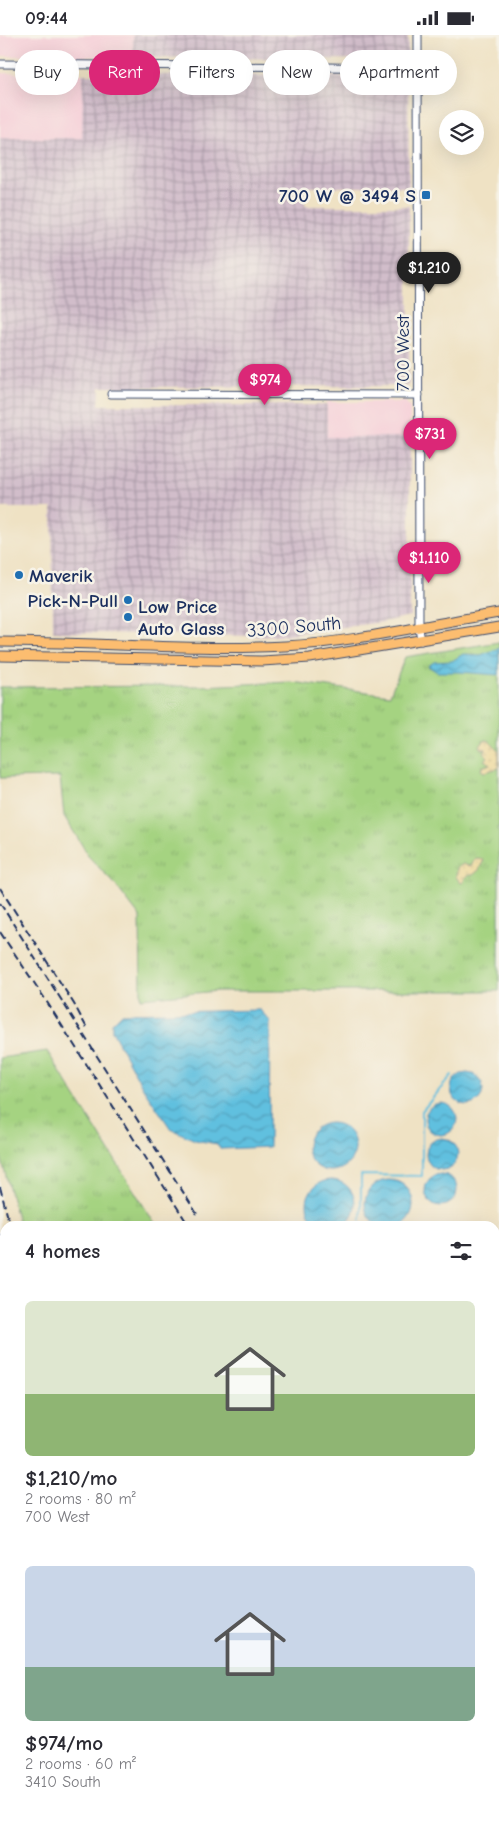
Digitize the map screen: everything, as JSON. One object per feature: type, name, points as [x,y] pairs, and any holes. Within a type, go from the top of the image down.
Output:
[{"type":"main road","name":"3300 South","points":[[0,642],[213,647],[286,646],[499,613]]},
{"type":"main road","name":"3300 South","points":[[0,656],[262,661],[310,658],[499,627]]},
{"type":"street","name":"700 West","points":[[418,35],[418,50]]},
{"type":"street","points":[[0,64],[340,67]]},
{"type":"street","name":"700 West","points":[[418,95],[418,627],[421,641]]},
{"type":"street","points":[[111,394],[419,395]]},
{"type":"shaded area","points":[[0,35],[133,35],[133,50],[89,50],[89,57],[79,57],[79,50],[15,50],[15,56],[0,56]]},
{"type":"shaded area","points":[[133,35],[408,35],[408,50],[340,50],[340,59],[330,59],[330,50],[263,50],[263,58],[253,58],[253,50],[170,50],[170,57],[160,57],[160,50],[133,50]]},
{"type":"shaded area","points":[[0,73],[15,73],[15,95],[79,95],[79,74],[83,74],[83,138],[0,138]]},
{"type":"shaded area","points":[[83,74],[89,74],[89,95],[160,95],[160,75],[170,75],[170,95],[253,95],[253,76],[263,76],[263,95],[330,95],[330,76],[340,76],[340,95],[408,95],[409,187],[305,187],[305,206],[409,206],[409,384],[407,386],[100,387],[99,405],[327,405],[327,437],[410,437],[410,616],[382,622],[283,635],[53,632],[52,508],[0,508],[0,138],[82,138]]},
{"type":"shaded area","points":[[327,402],[406,402],[410,408],[410,437],[327,437]]},
{"type":"green space","points":[[499,642],[499,991],[218,991],[141,998],[140,917],[113,882],[90,858],[64,816],[60,777],[0,778],[0,687],[201,686],[291,682],[390,695],[405,657]]},
{"type":"green space","points":[[47,1051],[153,1221],[18,1221],[0,1153],[0,1058]]},
{"type":"sand","points":[[488,740],[499,751],[499,768],[484,772],[481,770],[482,767],[490,764],[484,760],[488,757],[484,753],[486,749],[482,749],[480,746],[484,741]]},
{"type":"sand","points":[[474,859],[482,859],[483,862],[479,870],[473,875],[465,877],[464,882],[461,883],[456,877],[457,868],[463,864],[472,865]]},
{"type":"water","points":[[499,648],[499,675],[437,672],[428,666],[434,662],[452,661],[463,654],[481,655]]},
{"type":"water","points":[[260,1010],[270,1021],[269,1147],[221,1149],[217,1144],[195,1140],[171,1129],[143,1088],[112,1031],[112,1023],[122,1013]]},
{"type":"water","points":[[467,1073],[473,1074],[478,1078],[482,1083],[482,1095],[478,1100],[473,1104],[467,1105],[461,1104],[456,1100],[452,1095],[451,1089],[452,1083],[456,1078],[461,1074]]},
{"type":"water","points":[[441,1103],[447,1104],[452,1108],[456,1113],[456,1125],[452,1130],[447,1134],[441,1135],[435,1134],[430,1130],[426,1125],[425,1119],[426,1113],[430,1108],[435,1104]]},
{"type":"water","points":[[326,1123],[336,1123],[348,1130],[355,1142],[355,1152],[348,1164],[336,1171],[326,1171],[318,1167],[311,1160],[307,1152],[307,1142],[311,1134],[318,1127]]},
{"type":"water","points":[[442,1138],[448,1139],[453,1143],[457,1148],[457,1160],[453,1165],[448,1169],[442,1170],[436,1169],[431,1165],[427,1160],[426,1154],[427,1148],[431,1143],[436,1139]]},
{"type":"water","points":[[441,1174],[447,1175],[452,1179],[456,1184],[456,1196],[452,1201],[447,1205],[441,1206],[435,1205],[430,1201],[426,1196],[425,1190],[426,1184],[430,1179],[435,1175]]},
{"type":"water","points":[[326,1180],[336,1180],[344,1184],[351,1191],[355,1199],[355,1209],[348,1221],[314,1221],[307,1209],[307,1199],[311,1191],[318,1184]]},
{"type":"water","points":[[384,1180],[394,1180],[402,1184],[409,1191],[413,1199],[413,1209],[406,1221],[372,1221],[365,1209],[365,1199],[369,1191],[376,1184]]},
{"type":"waterway","points":[[361,1220],[361,1175],[422,1176],[422,1111],[452,1075]]},
{"type":"railway","points":[[0,888],[74,1004],[88,1030]]},
{"type":"railway","points":[[0,903],[197,1214]]},
{"type":"railway","points":[[0,932],[45,999],[186,1221]]},
{"type":"railway","points":[[0,1187],[9,1221]]},
{"type":"place","name":"700 W @ 3494 S","points":[[426,195]]},
{"type":"place","name":"Maverik","points":[[19,575]]},
{"type":"place","name":"Pick-N-Pull","points":[[128,600]]},
{"type":"place","name":"Low Price Auto Glass","points":[[128,617]]}]
